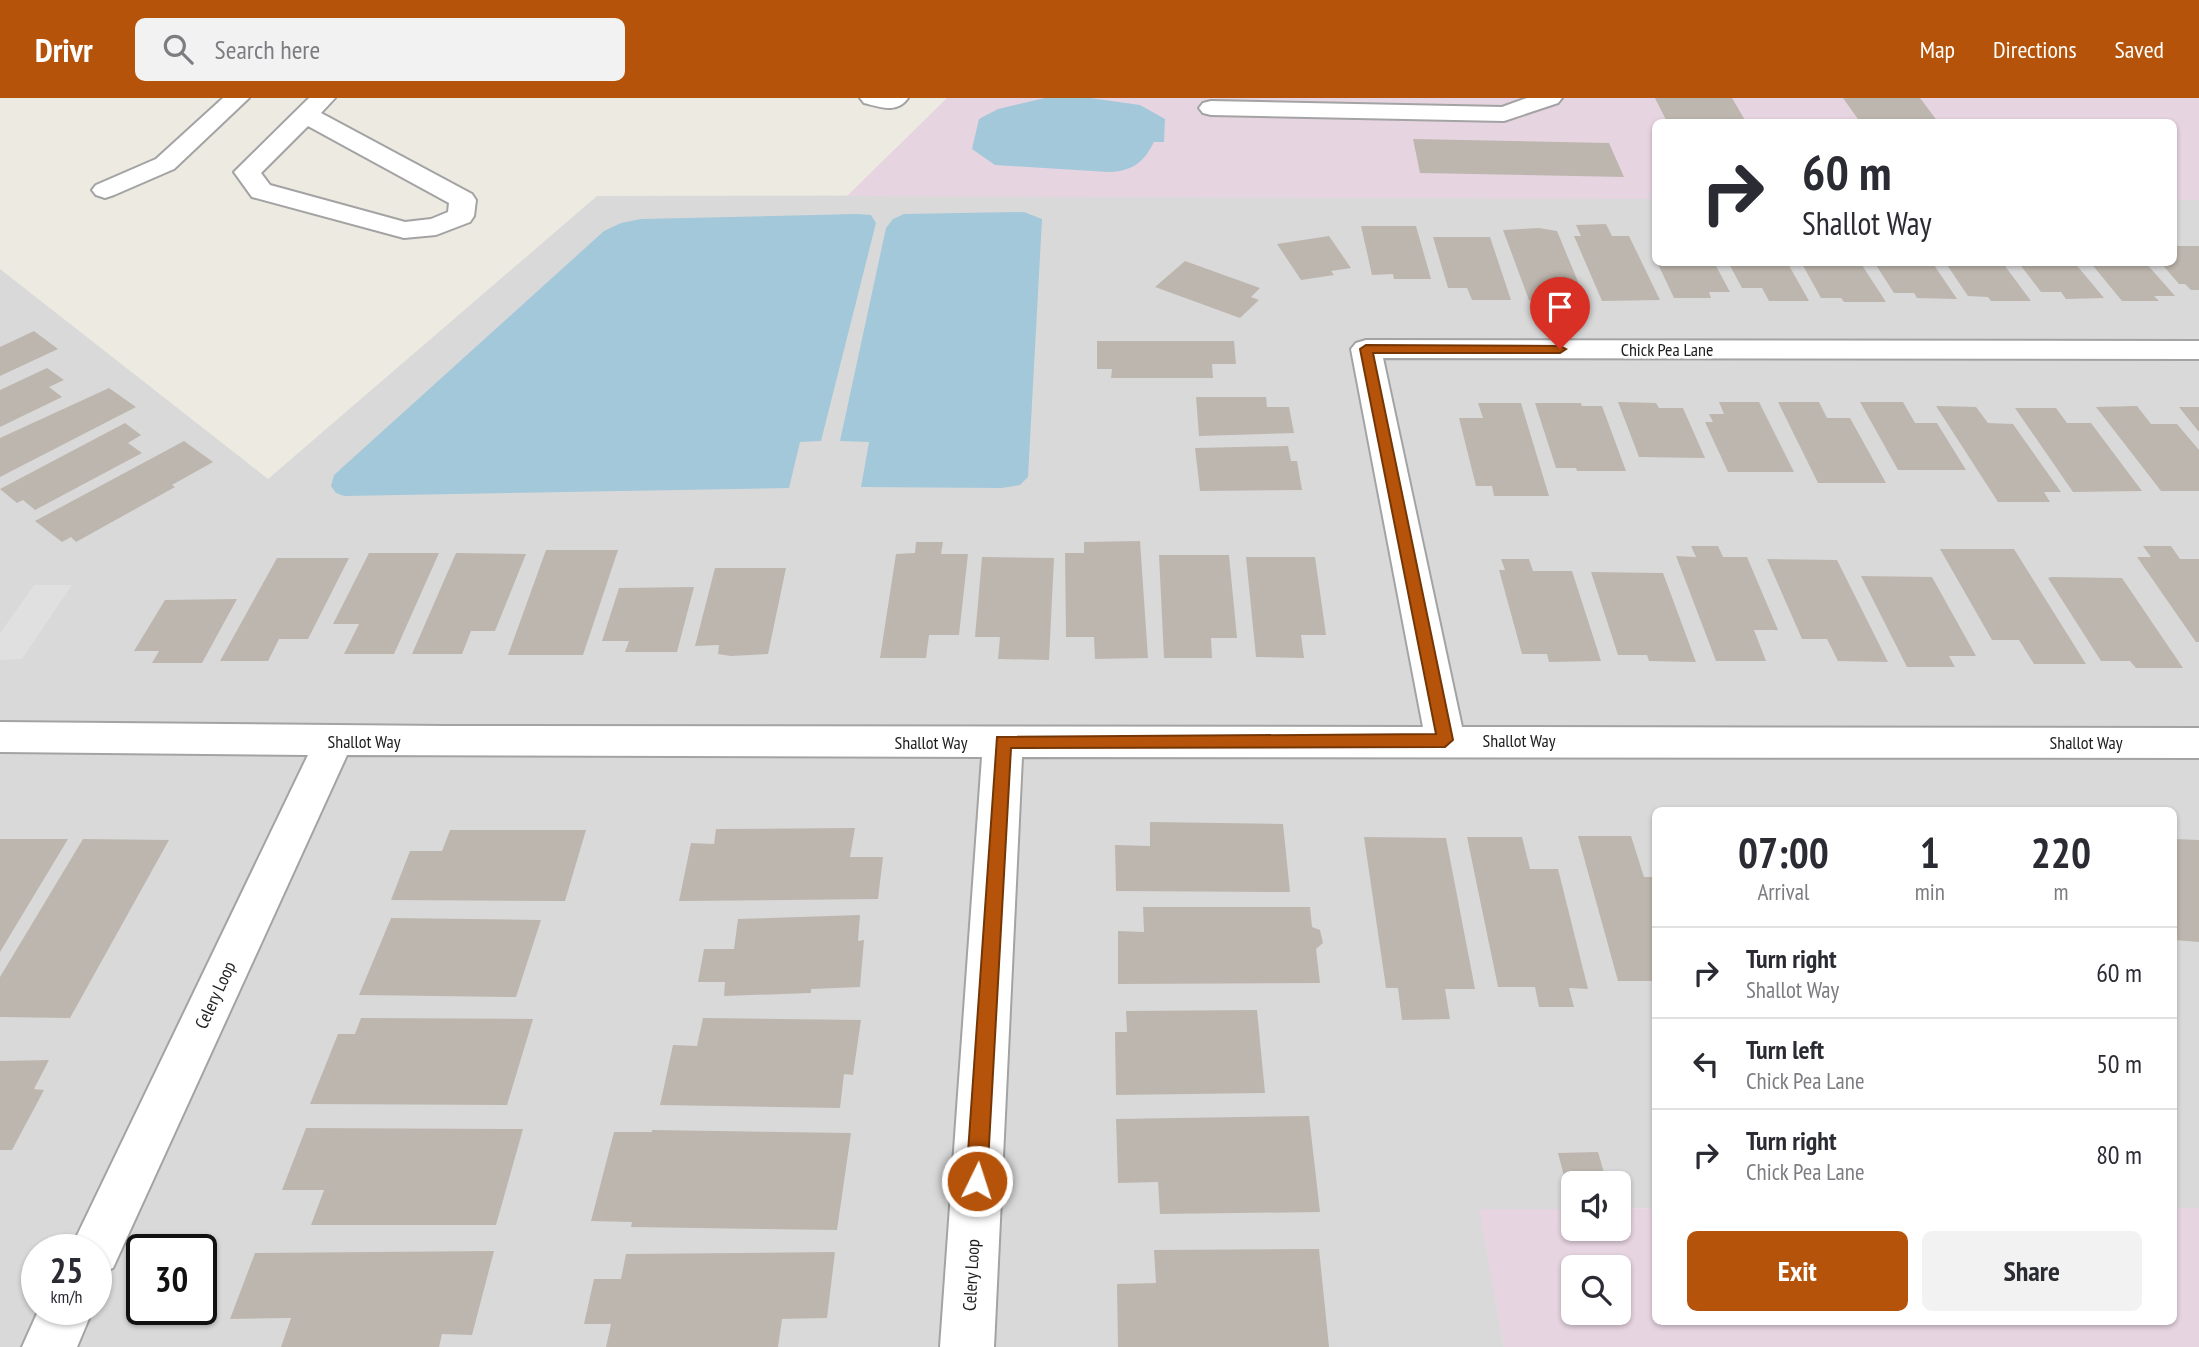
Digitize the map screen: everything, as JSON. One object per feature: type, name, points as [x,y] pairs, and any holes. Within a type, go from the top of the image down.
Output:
[{"type":"street","points":[[105,190],[165,164],[237,98]]},
{"type":"street","points":[[872,98],[892,102],[896,98]]},
{"type":"street","points":[[1211,108],[1504,114],[1550,98]]},
{"type":"street","points":[[315,106],[463,200],[461,216],[436,228],[404,230],[261,191],[247,172],[315,106]]},
{"type":"street","name":"Chick Pea Lane","points":[[1445,740],[1366,349],[2199,350]]},
{"type":"street","name":"Shallot Way","points":[[0,737],[334,741],[1445,740],[2199,743]]},
{"type":"street","name":"Celery Loop","points":[[103,1234],[334,741]]},
{"type":"street","name":"Celery Loop","points":[[967,1347],[1003,742]]},
{"type":"street","points":[[50,1347],[60,1325]]},
{"type":"shaded area","points":[[947,98],[2199,98],[2199,200],[2177,200],[2177,119],[1652,119],[1652,199],[847,196]]},
{"type":"shaded area","points":[[1652,195],[1652,266],[2177,266],[2177,199],[2199,199],[2199,1208],[2177,1208],[2177,807],[1652,807],[1652,1208],[1631,1209],[1631,1171],[1561,1171],[1561,1209],[1480,1209],[1504,1347],[0,1347],[0,269],[268,479],[597,196]]},
{"type":"shaded area","points":[[34,585],[72,585],[22,659],[0,660],[0,633]]},
{"type":"shaded area","points":[[1652,1208],[1652,1325],[2177,1325],[2177,1208],[2199,1208],[2199,1347],[1504,1347],[1479,1209],[1561,1209],[1561,1241],[1631,1241],[1631,1209]]},
{"type":"water","points":[[1045,98],[1090,98],[1140,105],[1165,119],[1164,142],[1154,142],[1146,155],[1131,168],[1109,172],[995,165],[972,149],[979,119],[998,109]]},
{"type":"water","points":[[1024,212],[1042,219],[1028,477],[1020,485],[1002,488],[861,487],[869,442],[840,441],[886,228],[893,219],[904,214]]},
{"type":"water","points":[[871,215],[876,223],[821,441],[800,442],[789,488],[344,496],[336,493],[331,486],[334,475],[604,231],[621,223],[641,219]]},
{"type":"building","points":[[1655,98],[1732,98],[1744,119],[1666,119]]},
{"type":"building","points":[[1843,98],[1920,98],[1936,119],[1858,119]]},
{"type":"building","points":[[1413,139],[1609,143],[1624,177],[1420,173]]},
{"type":"building","points":[[1606,224],[1612,236],[1629,236],[1660,300],[1602,301],[1574,236],[1581,236],[1576,225]]},
{"type":"building","points":[[1361,226],[1416,226],[1431,279],[1394,279],[1393,274],[1372,275]]},
{"type":"building","points":[[1539,228],[1557,231],[1581,289],[1561,289],[1565,300],[1529,300],[1503,230]]},
{"type":"building","points":[[1329,236],[1351,268],[1331,271],[1334,275],[1301,280],[1277,244]]},
{"type":"building","points":[[1433,237],[1490,237],[1511,300],[1472,300],[1467,288],[1448,288]]},
{"type":"building","points":[[2177,246],[2199,246],[2199,290],[2191,290],[2185,284],[2179,284],[2163,266],[2177,266]]},
{"type":"building","points":[[1185,261],[1260,288],[1251,297],[1259,300],[1240,318],[1155,287]]},
{"type":"building","points":[[1659,266],[1716,266],[1730,292],[1709,292],[1711,298],[1674,298]]},
{"type":"building","points":[[1730,266],[1789,266],[1809,301],[1769,301],[1762,288],[1742,288]]},
{"type":"building","points":[[1803,266],[1863,266],[1886,302],[1844,302],[1841,298],[1821,298]]},
{"type":"building","points":[[1877,266],[1935,266],[1957,299],[1917,298],[1914,293],[1894,293]]},
{"type":"building","points":[[1948,266],[2005,266],[2031,301],[1991,301],[1988,297],[1968,296]]},
{"type":"building","points":[[2021,266],[2077,266],[2104,298],[2066,299],[2061,292],[2041,292]]},
{"type":"building","points":[[2093,266],[2149,266],[2175,296],[2154,296],[2159,301],[2122,301]]},
{"type":"building","points":[[34,331],[58,349],[0,376],[0,347]]},
{"type":"building","points":[[1097,341],[1234,341],[1236,364],[1212,364],[1213,378],[1111,378],[1112,369],[1097,369]]},
{"type":"building","points":[[47,368],[64,380],[49,387],[62,397],[0,427],[0,390]]},
{"type":"building","points":[[109,388],[136,407],[0,477],[0,438]]},
{"type":"building","points":[[1196,397],[1266,397],[1267,407],[1289,407],[1294,433],[1199,436]]},
{"type":"building","points":[[1618,402],[1656,403],[1659,408],[1683,408],[1705,458],[1639,457]]},
{"type":"building","points":[[1719,402],[1759,402],[1794,472],[1728,472],[1705,422],[1713,422],[1709,414],[1724,414]]},
{"type":"building","points":[[1778,402],[1819,402],[1827,418],[1850,418],[1886,483],[1818,483]]},
{"type":"building","points":[[1860,402],[1903,402],[1915,423],[1937,423],[1966,470],[1898,470]]},
{"type":"building","points":[[1478,403],[1521,403],[1549,496],[1494,496],[1492,486],[1476,486],[1459,418],[1483,418]]},
{"type":"building","points":[[1535,403],[1602,406],[1626,471],[1556,468]]},
{"type":"building","points":[[1936,406],[1976,407],[1988,423],[2013,424],[2061,492],[2044,492],[2050,502],[1998,502]]},
{"type":"building","points":[[2137,406],[2151,424],[2177,424],[2199,450],[2199,491],[2161,491],[2096,407]]},
{"type":"building","points":[[2179,407],[2199,407],[2199,432]]},
{"type":"building","points":[[2015,408],[2056,408],[2067,423],[2091,423],[2142,491],[2073,492]]},
{"type":"building","points":[[125,423],[141,435],[128,443],[142,453],[35,510],[23,500],[17,503],[0,489]]},
{"type":"building","points":[[184,441],[213,462],[172,485],[175,487],[76,542],[71,537],[62,542],[35,521]]},
{"type":"building","points":[[1288,446],[1291,461],[1297,461],[1302,490],[1200,491],[1195,448]]},
{"type":"building","points":[[1140,541],[1148,658],[1095,659],[1094,637],[1066,637],[1065,553],[1084,553],[1084,542]]},
{"type":"building","points":[[916,542],[943,542],[941,554],[968,554],[959,635],[929,635],[926,658],[880,658],[896,554],[915,553]]},
{"type":"building","points":[[1691,546],[1718,546],[1723,557],[1747,557],[1778,630],[1754,630],[1766,661],[1716,661],[1676,556],[1696,557]]},
{"type":"building","points":[[2143,546],[2171,546],[2180,559],[2199,559],[2199,642],[2196,642],[2137,557],[2151,557]]},
{"type":"building","points":[[1940,549],[2014,549],[2086,664],[2034,664],[2019,640],[1992,640]]},
{"type":"building","points":[[546,550],[618,550],[583,655],[508,655]]},
{"type":"building","points":[[369,553],[439,553],[394,654],[344,654],[359,624],[333,624]]},
{"type":"building","points":[[456,553],[526,554],[495,631],[471,631],[462,654],[412,654]]},
{"type":"building","points":[[1159,555],[1229,555],[1237,638],[1211,638],[1212,658],[1164,658]]},
{"type":"building","points":[[982,557],[1054,558],[1049,660],[998,659],[1000,637],[975,637]]},
{"type":"building","points":[[1246,557],[1315,557],[1326,635],[1301,635],[1304,658],[1256,657]]},
{"type":"building","points":[[277,558],[349,558],[308,639],[279,639],[268,661],[220,661]]},
{"type":"building","points":[[1501,559],[1529,559],[1533,571],[1572,571],[1601,661],[1549,662],[1547,654],[1522,654],[1499,570],[1505,570]]},
{"type":"building","points":[[1767,559],[1837,560],[1888,662],[1838,661],[1827,639],[1802,639]]},
{"type":"building","points":[[715,568],[786,568],[768,654],[731,656],[718,654],[719,645],[695,646]]},
{"type":"building","points":[[1591,572],[1663,573],[1696,662],[1649,661],[1647,655],[1618,655]]},
{"type":"building","points":[[1861,576],[1932,577],[1976,656],[1949,656],[1955,667],[1907,667]]},
{"type":"building","points":[[2048,578],[2122,578],[2183,668],[2136,668],[2130,661],[2101,661]]},
{"type":"building","points":[[694,587],[677,652],[625,652],[629,641],[602,641],[619,588]]},
{"type":"building","points":[[237,599],[202,663],[152,663],[159,651],[134,651],[165,600]]},
{"type":"building","points":[[1150,822],[1283,824],[1290,892],[1116,891],[1115,845],[1150,846]]},
{"type":"building","points":[[855,828],[850,857],[883,857],[878,899],[679,901],[691,843],[714,844],[716,829]]},
{"type":"building","points":[[450,830],[586,830],[565,901],[391,900],[410,851],[442,851]]},
{"type":"building","points":[[1578,836],[1631,836],[1644,877],[1652,877],[1652,981],[1618,981]]},
{"type":"building","points":[[1364,837],[1446,838],[1475,989],[1445,989],[1450,1019],[1402,1020],[1398,988],[1386,988]]},
{"type":"building","points":[[1467,837],[1522,837],[1530,869],[1558,869],[1588,989],[1569,988],[1574,1007],[1539,1007],[1535,987],[1498,987]]},
{"type":"building","points":[[0,839],[68,839],[0,952]]},
{"type":"building","points":[[83,839],[169,840],[70,1018],[0,1017],[0,977]]},
{"type":"building","points":[[2177,839],[2199,840],[2199,942],[2177,940]]},
{"type":"building","points":[[1143,907],[1310,907],[1312,927],[1320,930],[1323,943],[1316,949],[1320,983],[1118,984],[1118,931],[1144,932]]},
{"type":"building","points":[[860,915],[858,941],[864,940],[860,987],[811,989],[811,993],[724,996],[725,982],[698,982],[704,949],[734,949],[738,919]]},
{"type":"building","points":[[391,918],[541,920],[516,997],[359,995]]},
{"type":"building","points":[[1257,1010],[1265,1093],[1116,1095],[1115,1032],[1127,1032],[1126,1011]]},
{"type":"building","points":[[361,1018],[533,1019],[507,1105],[310,1104],[338,1034],[355,1034]]},
{"type":"building","points":[[703,1018],[861,1020],[853,1075],[844,1074],[840,1108],[660,1105],[673,1045],[697,1046]]},
{"type":"building","points":[[49,1060],[34,1089],[44,1090],[12,1150],[0,1150],[0,1061]]},
{"type":"building","points":[[1309,1116],[1320,1212],[1160,1214],[1158,1182],[1118,1183],[1116,1119]]},
{"type":"building","points":[[306,1128],[523,1129],[496,1225],[311,1225],[324,1190],[282,1190]]},
{"type":"building","points":[[652,1130],[851,1133],[837,1230],[631,1227],[632,1222],[591,1221],[614,1132]]},
{"type":"building","points":[[1598,1152],[1604,1171],[1563,1171],[1558,1153]]},
{"type":"building","points":[[1319,1249],[1329,1347],[1118,1347],[1117,1284],[1156,1283],[1154,1250]]},
{"type":"building","points":[[494,1251],[472,1335],[442,1334],[439,1347],[281,1347],[291,1318],[230,1319],[255,1253]]},
{"type":"building","points":[[835,1252],[827,1318],[782,1319],[778,1347],[606,1347],[611,1324],[584,1324],[594,1279],[621,1279],[626,1254]]},
{"type":"route","points":[[977,1181],[1003,742],[1445,740],[1366,349],[1560,349]]}]
